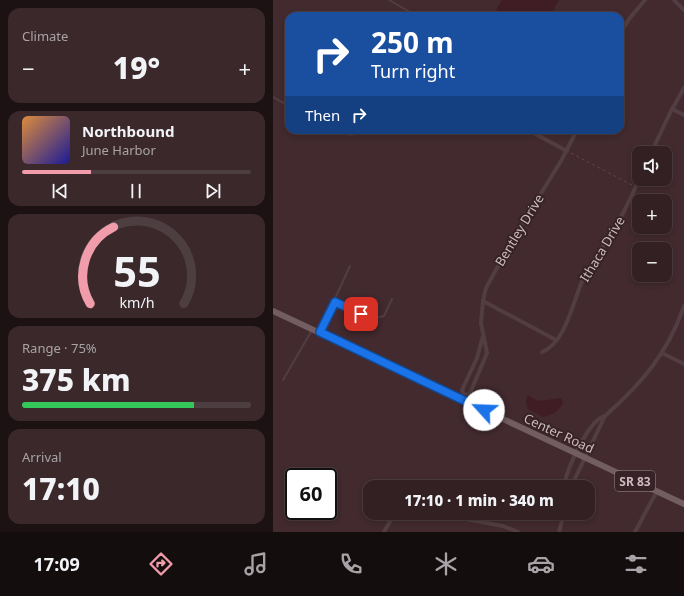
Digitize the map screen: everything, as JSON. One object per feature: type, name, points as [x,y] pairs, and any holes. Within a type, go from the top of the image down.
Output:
[{"type":"main road","name":"Center Road","points":[[273,311],[463,397],[586,458],[684,504]]},
{"type":"street","points":[[624,27],[645,0]]},
{"type":"street","points":[[674,0],[684,10]]},
{"type":"street","points":[[654,146],[684,88]]},
{"type":"street","points":[[672,109],[684,115]]},
{"type":"street","points":[[536,134],[567,150]]},
{"type":"street","name":"Bentley Drive","points":[[483,336],[485,337],[487,348],[485,359],[471,391],[463,397],[462,390],[477,358],[483,336],[481,316],[483,301],[491,278],[575,134]]},
{"type":"street","name":"Ithaca Drive","points":[[542,352],[550,347],[556,340],[574,307],[584,278],[615,229],[636,187]]},
{"type":"street","points":[[483,301],[556,340]]},
{"type":"street","points":[[566,480],[567,474],[590,428],[641,382],[662,353],[675,329],[684,306]]},
{"type":"street","points":[[662,353],[684,364]]},
{"type":"street","points":[[575,480],[605,416]]},
{"type":"street","points":[[635,532],[657,491]]},
{"type":"street","points":[[384,532],[391,520]]},
{"type":"street","points":[[471,520],[503,526],[518,532]]},
{"type":"street","points":[[559,532],[562,520]]},
{"type":"lane","points":[[389,0],[410,12]]},
{"type":"lane","points":[[273,97],[285,104]]},
{"type":"lane","points":[[341,134],[353,136],[358,134]]},
{"type":"lane","points":[[320,332],[335,302],[350,266]]},
{"type":"lane","points":[[335,302],[372,319],[384,316],[392,299]]},
{"type":"lane","points":[[283,380],[312,329]]},
{"type":"path","points":[[567,150],[636,187]]},
{"type":"shaded area","points":[[502,0],[559,0],[552,12],[496,12],[497,8]]},
{"type":"shaded area","points":[[527,395],[538,401],[561,398],[563,402],[560,408],[555,412],[543,417],[528,409],[526,403]]},
{"type":"route","points":[[361,314],[335,302],[320,332],[484,410]]}]
